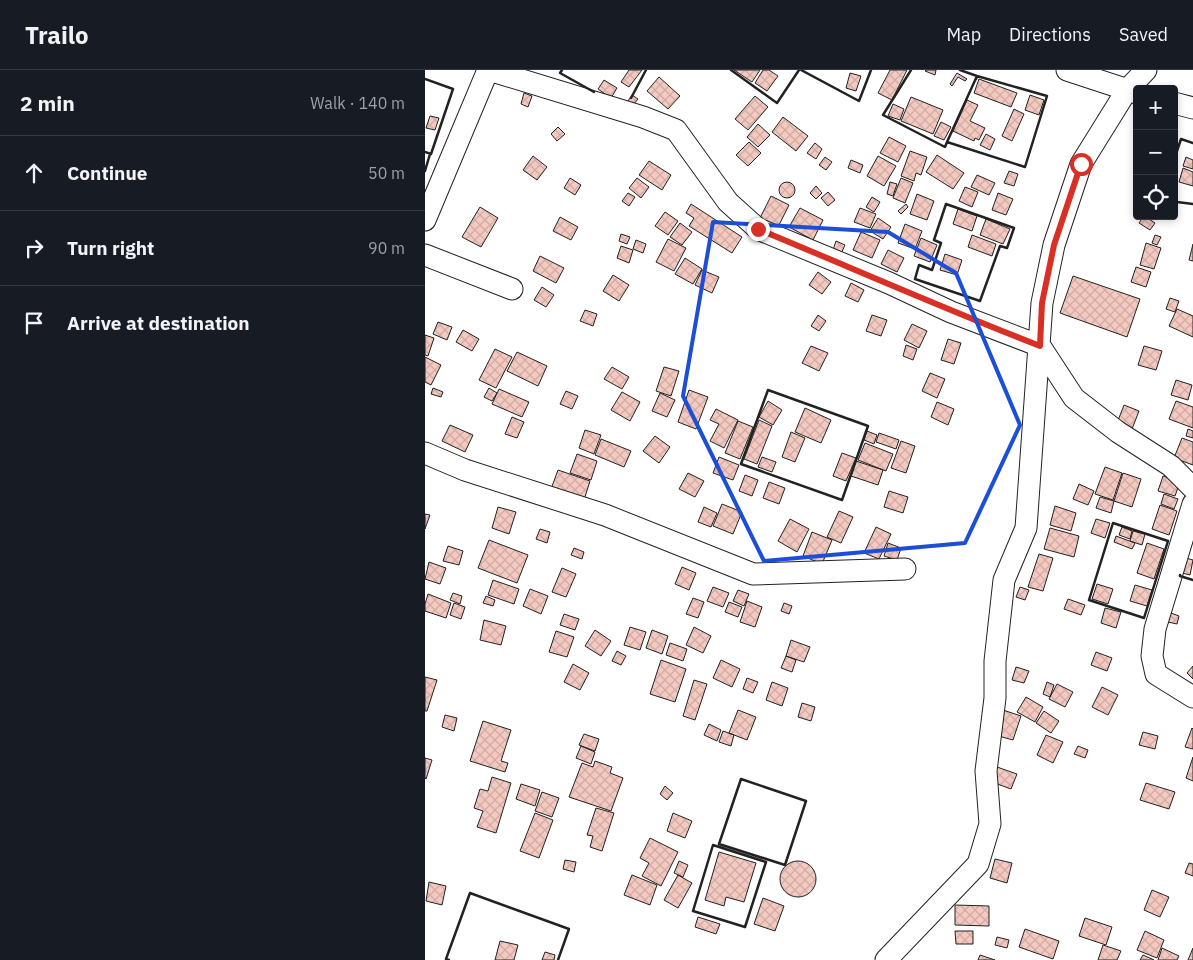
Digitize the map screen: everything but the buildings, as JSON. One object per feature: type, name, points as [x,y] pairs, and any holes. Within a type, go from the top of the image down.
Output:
[{"type":"street","points":[[425,220],[488,70],[643,117],[676,130],[728,202],[758,229],[889,283],[951,312],[1040,346],[1074,398],[1118,432],[1171,466],[1193,488]]},
{"type":"street","points":[[1067,70],[1132,91]]},
{"type":"street","points":[[886,960],[978,864],[990,824],[986,771],[995,698],[995,661],[1004,580],[1026,528],[1042,303],[1054,245],[1081,164],[1146,70]]},
{"type":"street","points":[[1178,104],[1193,108]]},
{"type":"street","points":[[425,255],[512,289]]},
{"type":"street","points":[[425,453],[465,470],[605,515],[753,574],[905,569]]},
{"type":"street","points":[[1193,504],[1155,629],[1152,656],[1157,674],[1193,697]]},
{"type":"highlighted area","points":[[713,222],[888,232],[956,273],[1020,425],[965,543],[764,561],[683,396]]},
{"type":"wall","points":[[562,70],[560,73],[594,92]]},
{"type":"wall","points":[[631,98],[646,70]]},
{"type":"wall","points":[[731,70],[777,103],[799,70]]},
{"type":"wall","points":[[801,70],[859,101],[871,70]]},
{"type":"wall","points":[[911,70],[883,115],[945,147],[947,142]]},
{"type":"wall","points":[[960,70],[977,76],[976,79]]},
{"type":"wall","points":[[977,76],[1047,96],[1025,167],[947,142],[977,76]]},
{"type":"wall","points":[[425,79],[453,89],[431,154],[425,152]]},
{"type":"wall","points":[[1178,148],[1181,139],[1193,143]]},
{"type":"wall","points":[[425,171],[430,154]]},
{"type":"wall","points":[[1178,202],[1193,204]]},
{"type":"wall","points":[[946,204],[1014,228],[1007,248],[1000,246],[980,301],[915,279],[919,265],[932,270],[941,243],[934,240],[946,204]]},
{"type":"wall","points":[[768,390],[868,426],[842,500],[741,464],[768,390]]},
{"type":"wall","points":[[1113,523],[1168,541],[1144,618],[1089,600],[1113,523]]},
{"type":"wall","points":[[1180,575],[1193,580]]},
{"type":"wall","points":[[741,779],[806,801],[785,865],[719,844],[741,779]]},
{"type":"wall","points":[[713,845],[766,862],[745,927],[693,911],[713,845]]},
{"type":"wall","points":[[449,960],[446,959],[470,893],[569,929],[558,960]]},
{"type":"route","points":[[758,229],[889,283],[951,312],[1040,346],[1042,303],[1054,245],[1081,164]]}]
